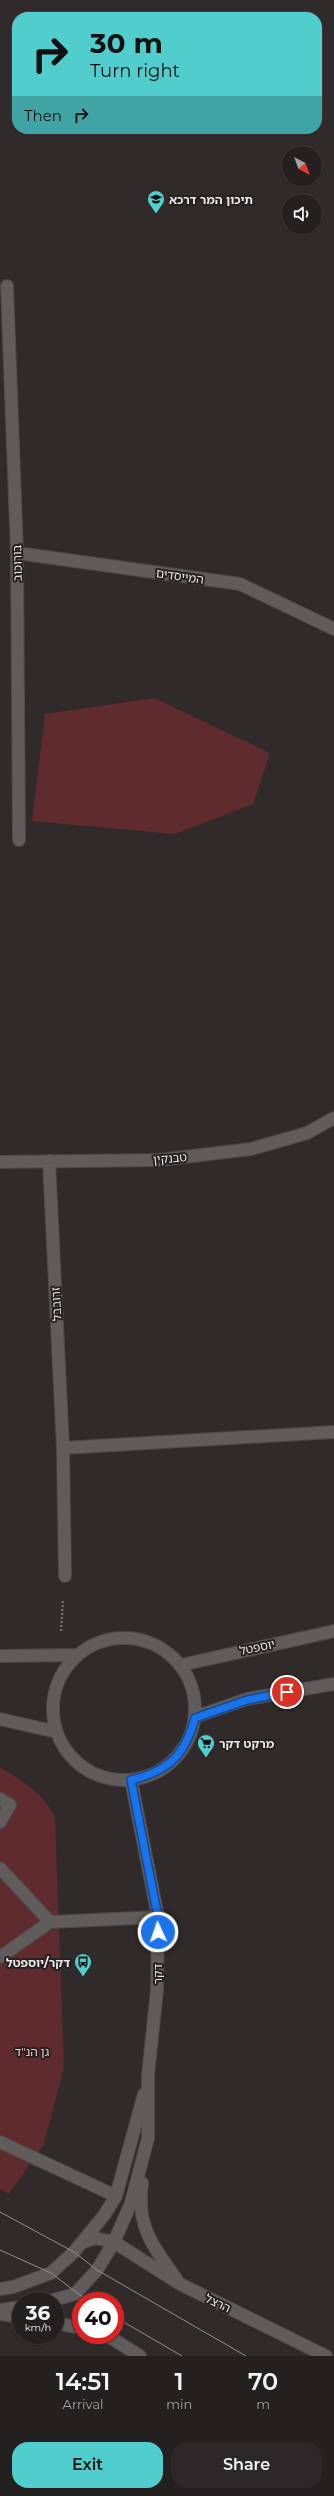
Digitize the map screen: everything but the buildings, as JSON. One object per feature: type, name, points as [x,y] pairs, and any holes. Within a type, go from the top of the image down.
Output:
[{"type":"street","name":"בורוכוב","points":[[8,286],[17,553],[18,840]]},
{"type":"street","name":"המייסדים","points":[[17,553],[240,584],[334,629]]},
{"type":"street","name":"טבנקין","points":[[0,1162],[159,1160],[251,1148],[307,1133],[334,1118]]},
{"type":"street","name":"זרובבל","points":[[49,1161],[63,1448],[65,1576]]},
{"type":"street","points":[[63,1448],[334,1432]]},
{"type":"street","name":"יוספטל","points":[[181,1665],[334,1631]]},
{"type":"street","points":[[120,1637],[143,1640],[164,1649],[181,1665],[190,1681],[195,1699],[195,1718],[190,1736],[180,1753],[167,1766],[150,1775],[131,1780],[112,1779],[94,1773],[78,1763],[65,1749],[57,1732],[53,1716],[53,1699],[63,1673],[77,1656],[97,1643],[120,1637]]},
{"type":"street","points":[[0,1656],[60,1654],[77,1656]]},
{"type":"street","points":[[195,1718],[247,1700],[334,1684]]},
{"type":"street","points":[[0,1719],[57,1732]]},
{"type":"street","name":"דקר","points":[[114,2242],[131,2202],[148,2138],[148,2075],[157,1990],[158,1917],[131,1780]]},
{"type":"street","points":[[0,1799],[10,1805],[0,1822]]},
{"type":"street","points":[[0,1868],[50,1922]]},
{"type":"street","points":[[0,1957],[50,1922],[158,1917]]},
{"type":"street","name":"דקר","points":[[83,2242],[116,2196],[148,2075]]},
{"type":"street","points":[[148,2138],[141,2190],[142,2220],[149,2241],[180,2284]]},
{"type":"street","points":[[0,2142],[116,2196]]},
{"type":"street","name":"הרצל","points":[[83,2242],[95,2238],[114,2242],[180,2284],[326,2356]]},
{"type":"street","points":[[0,2289],[13,2287],[50,2273],[83,2242]]},
{"type":"street","points":[[64,2297],[75,2294],[97,2270],[114,2242]]},
{"type":"street","points":[[0,2310],[12,2308]]},
{"type":"street","points":[[0,2314],[12,2316]]},
{"type":"street","points":[[121,2344],[140,2356]]},
{"type":"path","points":[[60,1654],[65,1576]]},
{"type":"green space","points":[[154,698],[270,753],[253,804],[175,834],[32,821],[45,714]]},
{"type":"green space","name":"גן הנ\"ד","points":[[0,1767],[25,1783],[39,1795],[46,1802],[55,1819],[64,2067],[44,2144],[9,2194],[0,2189]]},
{"type":"tram line","points":[[0,2212],[74,2252],[97,2270],[246,2356]]},
{"type":"tram line","points":[[0,2250],[51,2273],[76,2292]]},
{"type":"tram line","points":[[124,2322],[182,2356]]},
{"type":"place","name":"תיכון המר דרכא","points":[[156,214]]},
{"type":"place","name":"מרקט דקר","points":[[206,1758]]},
{"type":"place","name":"דקר/יוספטל","points":[[83,1977]]},
{"type":"route","points":[[158,1932],[158,1917],[131,1780],[150,1775],[167,1766],[174,1760],[190,1736],[195,1718],[247,1700],[287,1692]]}]
